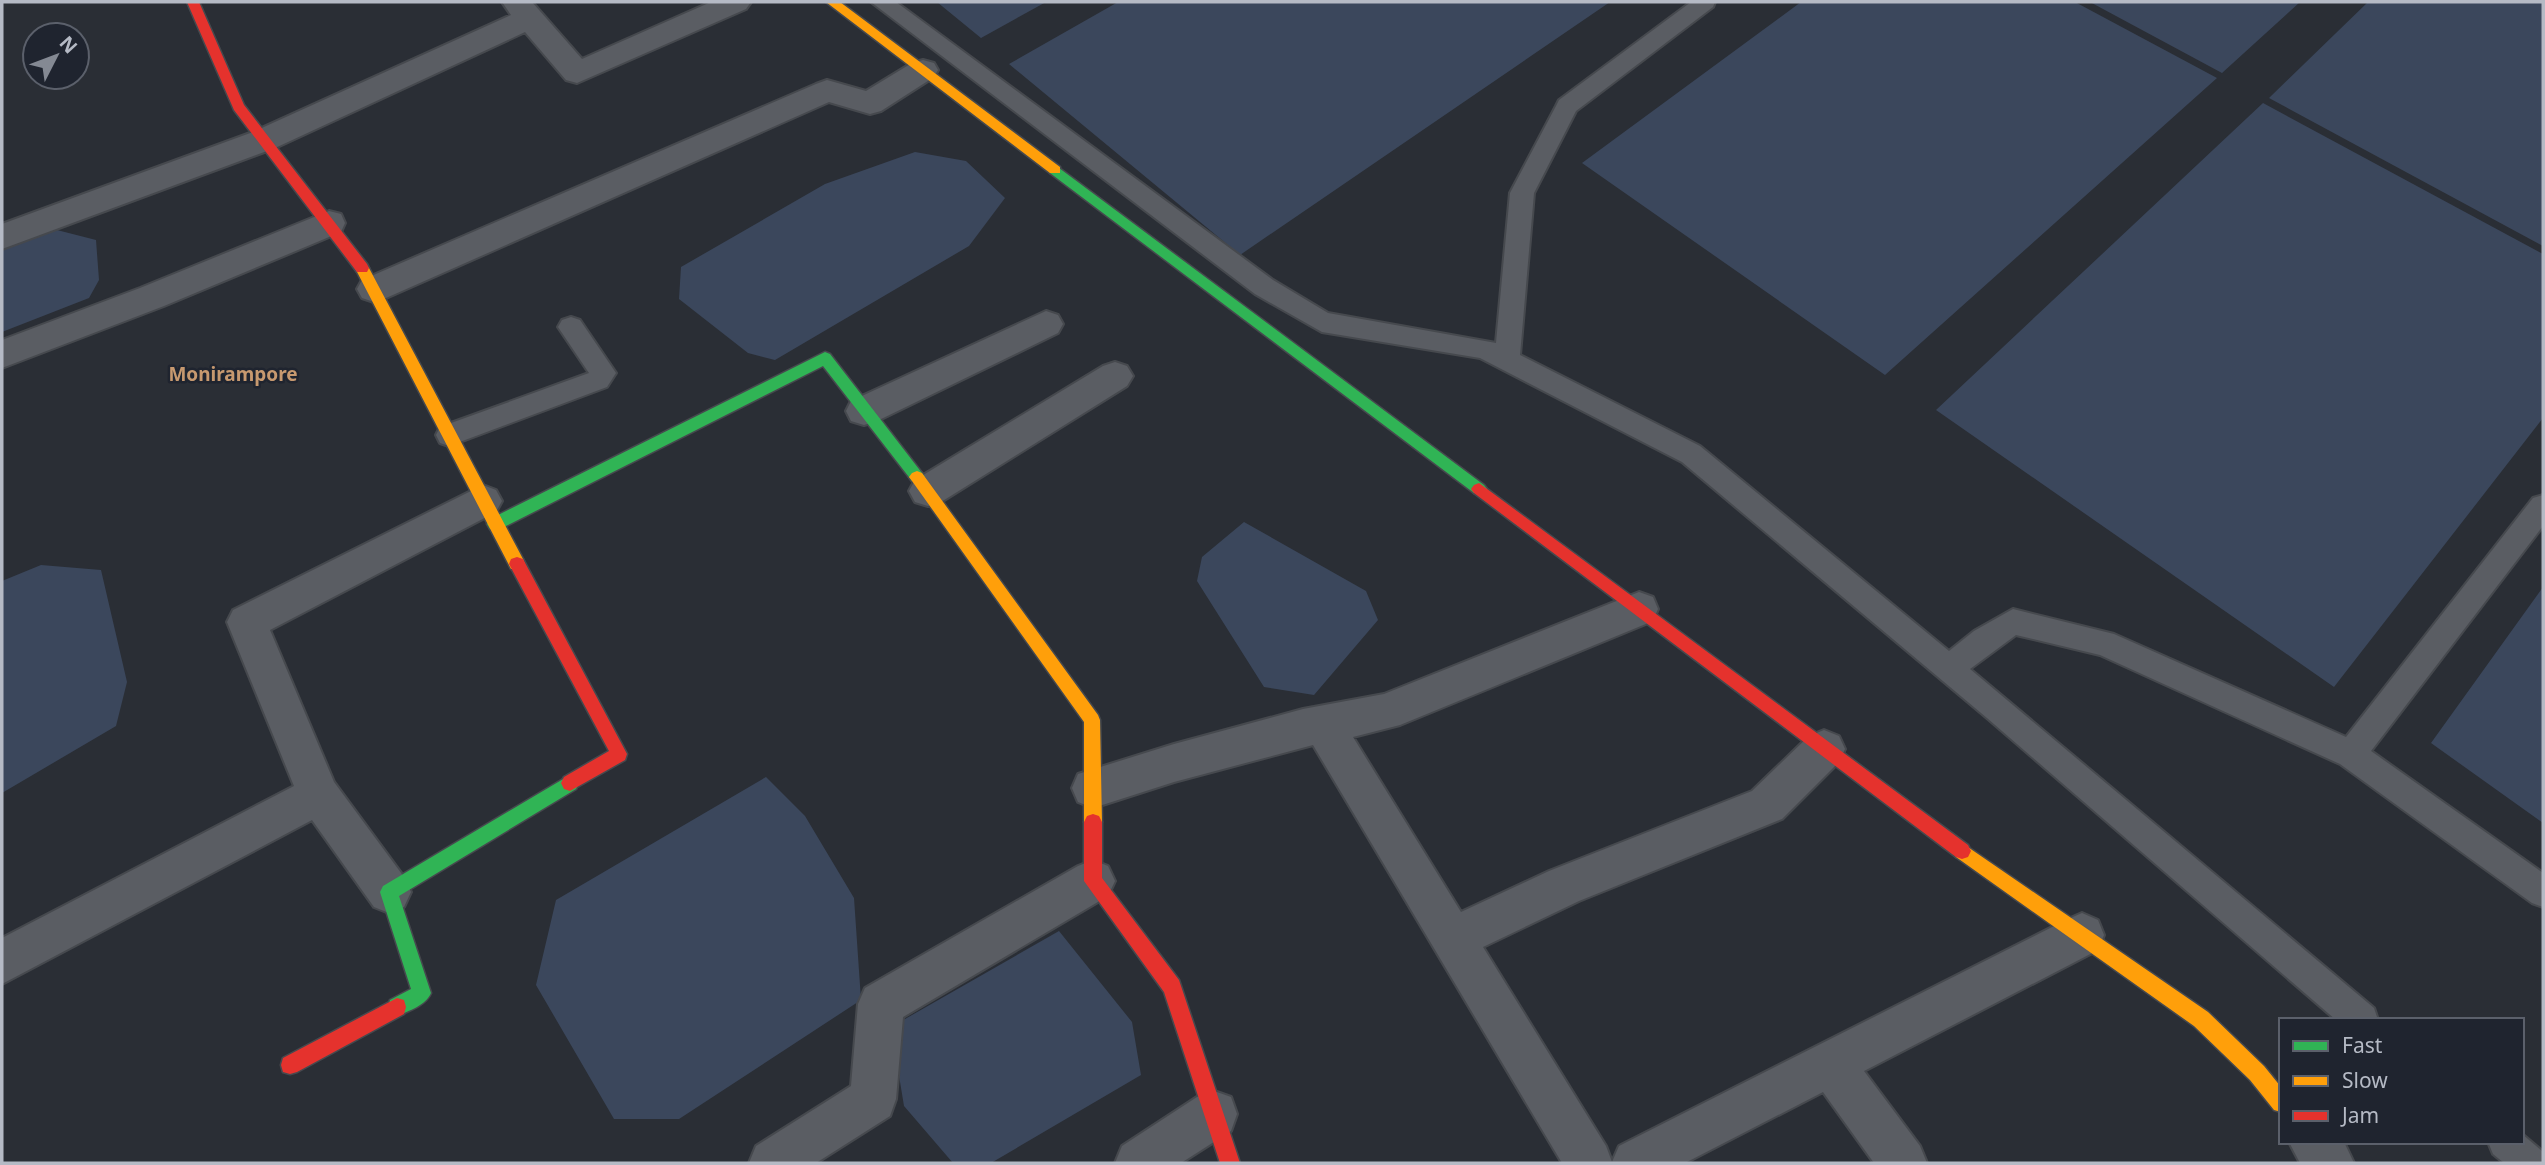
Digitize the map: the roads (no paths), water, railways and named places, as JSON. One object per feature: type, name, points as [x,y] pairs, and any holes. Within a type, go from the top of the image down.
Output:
[{"type":"street","points":[[193,2],[238,107],[365,270],[489,513],[619,754],[389,892]]},
{"type":"street","points":[[2,237],[264,141],[523,10],[578,73],[736,2]]},
{"type":"street","points":[[832,2],[1824,749],[2201,1019],[2257,1073],[2279,1100]]},
{"type":"street","points":[[374,289],[827,92],[870,103],[923,70]]},
{"type":"street","points":[[2,354],[152,297],[329,223]]},
{"type":"street","points":[[864,411],[1046,324]]},
{"type":"street","points":[[290,1065],[422,993],[389,892],[319,795],[247,622],[825,358],[928,491],[1093,720],[1093,881],[1172,987],[1230,1163]]},
{"type":"street","points":[[928,491],[1115,376]]},
{"type":"street","points":[[1093,788],[1174,763],[1323,724],[1385,712],[1639,609]]},
{"type":"street","points":[[1323,724],[1589,1163]]},
{"type":"street","points":[[1452,939],[1564,886],[1767,805],[1824,749]]},
{"type":"street","points":[[2,962],[319,795]]},
{"type":"street","points":[[774,1163],[873,1100],[881,1004],[1093,881]]},
{"type":"street","points":[[1636,1163],[2082,935]]},
{"type":"street","points":[[1830,1063],[1903,1163]]},
{"type":"street","points":[[1139,1163],[1214,1114]]},
{"type":"street","points":[[2315,1144],[2330,1163]]},
{"type":"lane","points":[[882,2],[1264,287],[1322,322],[1485,349],[1691,454],[2360,1018]]},
{"type":"lane","points":[[1507,360],[1522,193],[1567,106],[1705,2]]},
{"type":"lane","points":[[449,435],[598,380],[603,373],[572,327]]},
{"type":"lane","points":[[2351,754],[2543,506]]},
{"type":"lane","points":[[1949,669],[1984,640],[2013,622],[2104,643],[2351,754],[2543,892]]},
{"type":"lane","points":[[2507,1144],[2530,1163]]},
{"type":"water","points":[[937,2],[1046,2],[981,38]]},
{"type":"water","points":[[1118,2],[1610,2],[1240,255],[1009,64]]},
{"type":"water","points":[[1801,2],[2075,2],[2217,78],[1885,375],[1582,163]]},
{"type":"water","points":[[2090,2],[2300,2],[2222,73]]},
{"type":"water","points":[[2368,2],[2543,2],[2543,246],[2269,98]]},
{"type":"water","points":[[2263,103],[2543,254],[2543,418],[2334,687],[1936,410]]},
{"type":"water","points":[[915,152],[966,161],[1005,198],[969,246],[775,360],[748,353],[679,299],[681,267],[825,184]]},
{"type":"water","points":[[53,229],[96,240],[99,280],[89,298],[2,332],[2,247]]},
{"type":"water","points":[[1244,522],[1366,591],[1378,620],[1314,695],[1264,687],[1197,581],[1202,557]]},
{"type":"water","points":[[41,565],[101,570],[127,682],[116,726],[2,793],[2,581]]},
{"type":"water","points":[[2543,587],[2543,823],[2431,743]]},
{"type":"water","points":[[766,777],[805,816],[854,898],[861,1000],[679,1119],[614,1119],[536,985],[556,900]]},
{"type":"water","points":[[1059,931],[1132,1022],[1141,1075],[991,1163],[953,1163],[904,1106],[891,1027]]},
{"type":"district","name":"Monirampore","points":[[233,374]]}]
